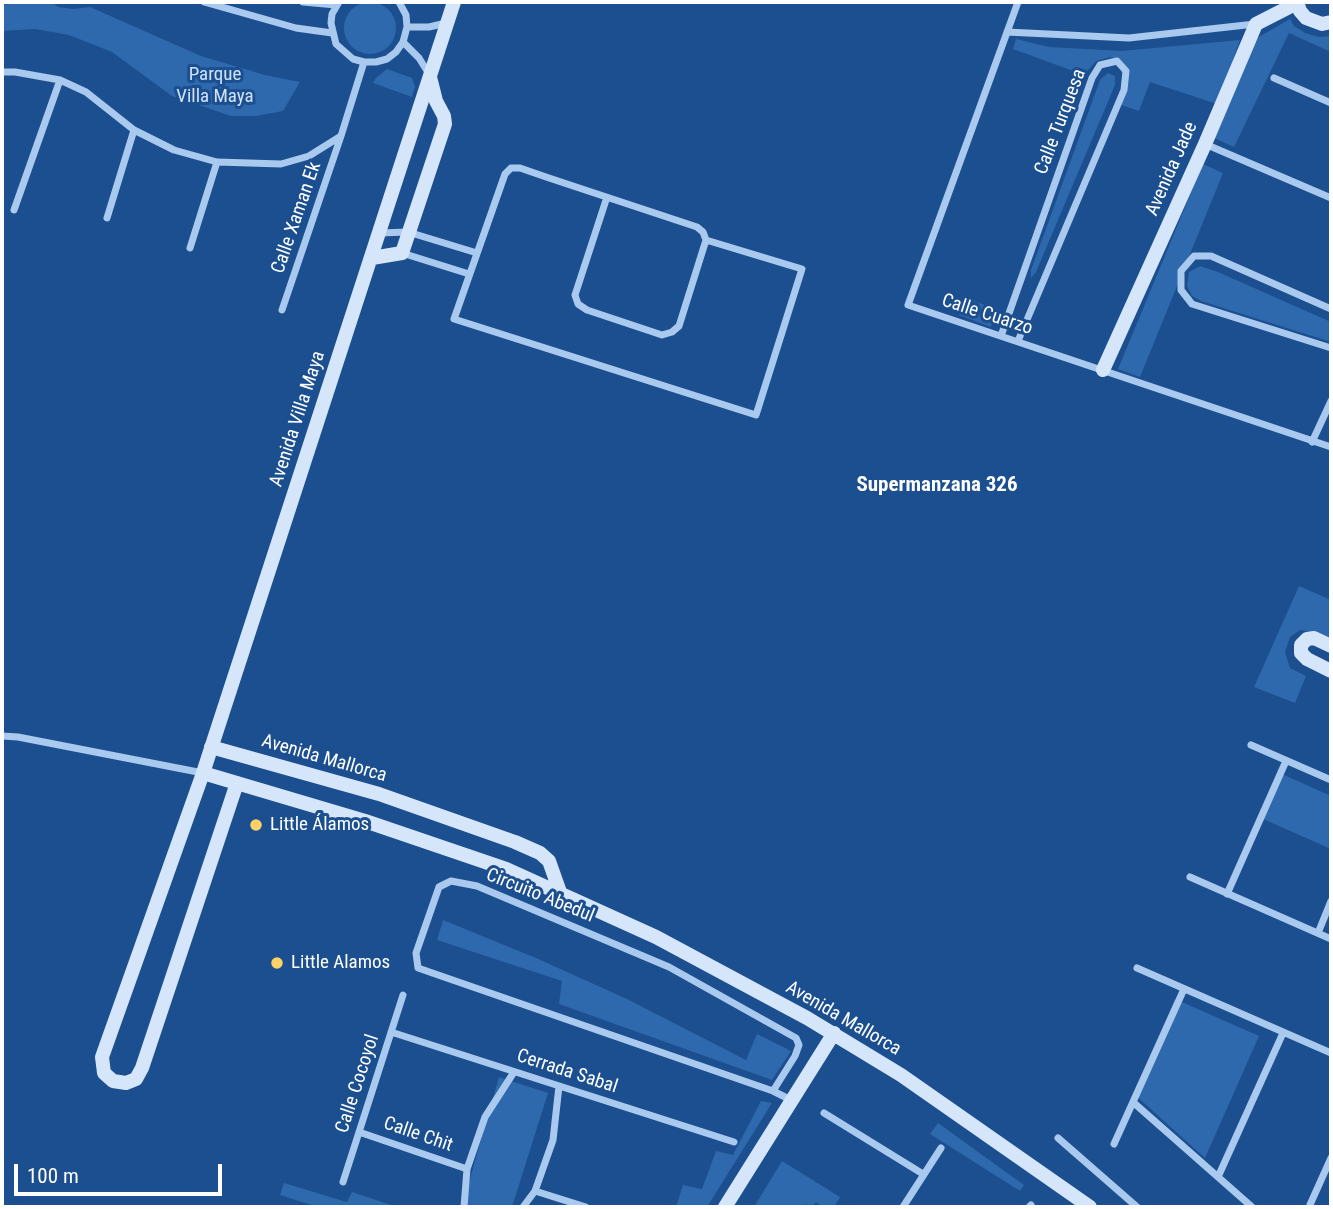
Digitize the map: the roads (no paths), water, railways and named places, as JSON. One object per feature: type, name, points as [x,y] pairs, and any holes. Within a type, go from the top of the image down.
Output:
[{"type":"main road","name":"Avenida Villa Maya","points":[[237,783],[142,1068],[136,1079],[126,1083],[113,1082],[104,1073],[102,1057],[203,773],[454,2]]},
{"type":"main road","points":[[1256,24],[1297,2],[1300,11],[1314,22],[1331,22]]},
{"type":"main road","name":"Avenida Jade","points":[[1103,370],[1256,24]]},
{"type":"main road","points":[[372,258],[402,253],[445,124],[430,76]]},
{"type":"main road","points":[[1331,646],[1314,638],[1307,639],[1301,645],[1301,653],[1307,659],[1331,671]]},
{"type":"main road","name":"Avenida Mallorca","points":[[211,747],[379,794],[515,842],[540,853],[549,861],[560,892]]},
{"type":"main road","name":"Avenida Mallorca","points":[[203,773],[365,821],[506,869],[656,937],[834,1033],[901,1075],[1090,1207]]},
{"type":"main road","points":[[725,1207],[834,1033]]},
{"type":"street","points":[[204,2],[296,28],[332,33]]},
{"type":"street","points":[[303,2],[338,3],[331,23],[332,33],[343,52],[364,62],[387,59],[403,42],[407,27],[406,15],[399,2]]},
{"type":"street","name":"Calle Cuarzo","points":[[1018,2],[908,305],[1331,447]]},
{"type":"street","points":[[407,27],[429,27],[447,23]]},
{"type":"street","points":[[1007,32],[1129,38],[1256,24]]},
{"type":"street","points":[[403,42],[419,58],[430,76]]},
{"type":"street","name":"Calle Turquesa","points":[[1001,336],[1092,78],[1100,65],[1117,61],[1126,71],[1124,90],[1018,341]]},
{"type":"street","name":"Calle Xaman Ek","points":[[282,310],[364,62]]},
{"type":"street","points":[[2,72],[60,80],[86,92],[134,131],[174,150],[218,163],[281,164],[309,156],[341,136]]},
{"type":"street","points":[[1274,78],[1331,103]]},
{"type":"street","points":[[14,210],[60,80]]},
{"type":"street","points":[[107,218],[134,131]]},
{"type":"street","points":[[1205,144],[1331,198]]},
{"type":"street","points":[[190,248],[218,163]]},
{"type":"street","points":[[607,197],[575,295],[578,304],[587,310],[662,335],[672,332],[679,326],[706,240],[703,232],[697,227],[607,197],[520,168],[511,168],[505,174],[454,319],[756,415],[802,269],[706,240]]},
{"type":"street","points":[[379,233],[408,232],[477,253]]},
{"type":"street","points":[[402,253],[470,274]]},
{"type":"street","points":[[1331,309],[1211,256],[1194,256],[1181,271],[1181,290],[1192,304],[1331,348]]},
{"type":"street","points":[[1312,442],[1331,401]]},
{"type":"street","points":[[2,736],[203,773]]},
{"type":"street","points":[[1251,745],[1331,780]]},
{"type":"street","points":[[1227,894],[1286,761]]},
{"type":"street","points":[[1190,877],[1331,939]]},
{"type":"street","name":"Circuito Abedul","points":[[773,1091],[795,1056],[799,1045],[796,1038],[656,961],[477,886],[452,881],[439,887],[416,953],[418,968],[773,1091],[793,1101]]},
{"type":"street","points":[[1318,933],[1331,901]]},
{"type":"street","points":[[1137,968],[1331,1053]]},
{"type":"street","points":[[1114,1144],[1184,989]]},
{"type":"street","name":"Calle Cocoyol","points":[[343,1182],[403,995]]},
{"type":"street","name":"Cerrada Sabal","points":[[391,1032],[734,1142]]},
{"type":"street","points":[[1218,1177],[1283,1033]]},
{"type":"street","points":[[464,1207],[467,1169],[485,1117],[514,1072]]},
{"type":"street","points":[[523,1207],[535,1191],[553,1140],[559,1086]]},
{"type":"street","points":[[1134,1103],[1252,1207]]},
{"type":"street","points":[[824,1113],[923,1174]]},
{"type":"street","name":"Calle Chit","points":[[359,1132],[467,1169]]},
{"type":"street","points":[[1058,1138],[1137,1207]]},
{"type":"street","points":[[903,1207],[941,1148]]},
{"type":"street","points":[[1310,1207],[1331,1158]]},
{"type":"street","points":[[535,1191],[586,1207]]},
{"type":"place","name":"Little Álamos","points":[[256,825]]},
{"type":"place","name":"Little Alamos","points":[[277,963]]},
{"type":"district","name":"Supermanzana 326","points":[[937,486]]},
{"type":"park label","name":"Parque Villa Maya","points":[[215,86]]}]
